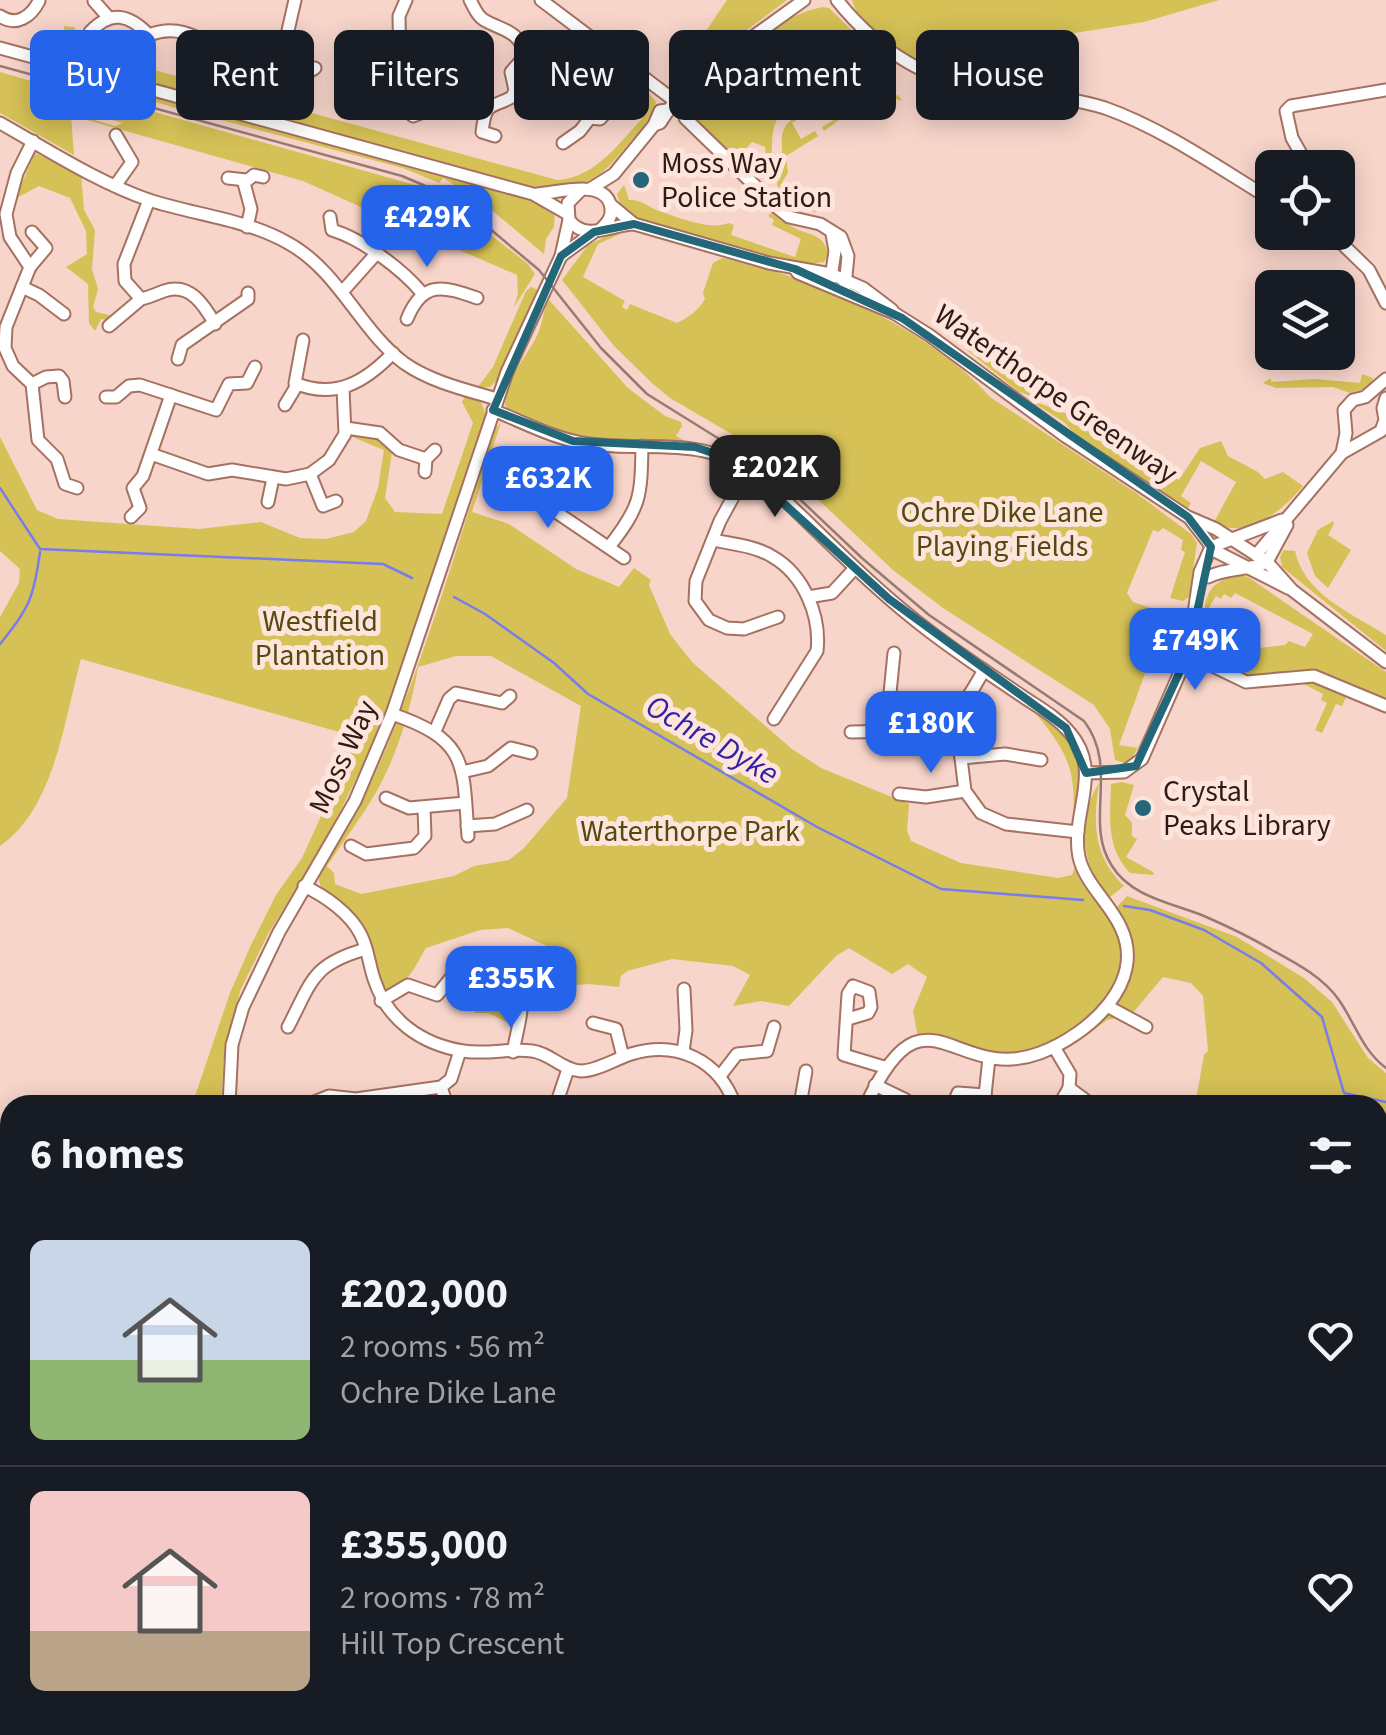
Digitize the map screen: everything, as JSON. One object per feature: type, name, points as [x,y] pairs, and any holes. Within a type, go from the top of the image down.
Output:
[{"type":"street","points":[[289,30],[295,0]]},
{"type":"street","points":[[399,30],[399,16],[406,0]]},
{"type":"street","points":[[470,0],[482,19],[514,33]]},
{"type":"street","points":[[541,0],[669,104]]},
{"type":"street","points":[[761,30],[804,0]]},
{"type":"street","points":[[837,0],[872,39],[918,68],[973,87],[1070,100],[1114,112],[1153,130],[1255,190]]},
{"type":"street","points":[[0,16],[9,22],[20,20],[40,1]]},
{"type":"street","points":[[94,1],[109,18]]},
{"type":"street","points":[[93,30],[109,18],[131,18],[143,30]]},
{"type":"street","points":[[0,48],[533,194],[569,217],[577,229],[597,231],[610,218],[614,174]]},
{"type":"street","points":[[1300,150],[1286,121],[1291,106],[1386,90]]},
{"type":"street","points":[[494,136],[482,132],[487,110],[514,92]]},
{"type":"street","points":[[569,217],[571,198],[614,174],[669,109]]},
{"type":"street","points":[[563,143],[588,120]]},
{"type":"street","points":[[687,120],[779,210],[841,237],[846,249],[846,285]]},
{"type":"street","points":[[0,123],[115,186],[149,200],[280,238],[307,255],[392,353],[428,376],[573,441],[695,447],[737,461],[927,630],[1072,734],[1081,750],[1086,773],[1078,853],[1085,874],[1116,918],[1127,948],[1126,972],[1108,1006],[1054,1047],[1019,1058],[989,1058],[935,1040],[918,1040],[899,1050],[884,1067],[871,1095]]},
{"type":"street","points":[[115,186],[132,162],[116,135]]},
{"type":"street","points":[[30,267],[3,227],[7,202],[32,142]]},
{"type":"street","points":[[228,178],[263,177]]},
{"type":"street","points":[[246,180],[244,187],[251,209],[247,226]]},
{"type":"street","points":[[533,194],[600,191],[610,204]]},
{"type":"street","points":[[141,299],[126,280],[124,264],[149,200]]},
{"type":"street","name":"Waterthorpe Greenway","points":[[610,204],[634,224],[831,279],[894,313],[961,357],[1034,415],[1194,520],[1233,540],[1286,587],[1386,662]]},
{"type":"street","points":[[330,217],[330,228],[354,238],[375,256],[404,272],[422,293]]},
{"type":"street","name":"Moss Way","points":[[230,1095],[232,1045],[243,1007],[304,886],[354,801],[392,714],[495,405],[512,359],[561,256],[569,217]]},
{"type":"street","name":"Waterthorpe Greenway","points":[[597,231],[634,224]]},
{"type":"street","name":"Moss Way","points":[[561,256],[597,231]]},
{"type":"street","points":[[32,232],[46,248],[30,267],[6,328],[5,348],[13,366],[32,384],[38,440],[57,459],[65,484],[77,488]]},
{"type":"street","points":[[831,279],[835,251],[832,234]]},
{"type":"street","points":[[1349,250],[1370,270],[1386,303]]},
{"type":"street","points":[[342,292],[375,256]]},
{"type":"street","points":[[22,287],[40,295],[64,314]]},
{"type":"street","points":[[109,326],[141,299],[174,288],[199,300],[216,324]]},
{"type":"street","points":[[407,319],[422,293],[444,288],[478,298]]},
{"type":"street","points":[[178,359],[182,345],[248,300],[248,294]]},
{"type":"street","points":[[285,405],[297,385],[295,372],[303,340]]},
{"type":"street","points":[[297,385],[317,390],[343,388],[370,375],[392,353]]},
{"type":"street","points":[[106,397],[116,397],[134,384],[216,410],[230,384],[250,380],[256,367]]},
{"type":"street","points":[[32,384],[59,376],[65,397]]},
{"type":"street","points":[[1342,453],[1346,428],[1343,417],[1348,404],[1386,379]]},
{"type":"street","points":[[151,454],[199,473],[232,470],[273,478],[310,474],[336,452],[346,428],[343,388]]},
{"type":"street","points":[[140,515],[133,488],[144,476],[171,395]]},
{"type":"street","points":[[1204,582],[1227,568],[1244,568],[1260,561],[1269,537],[1291,517],[1342,453],[1377,435],[1384,426],[1384,403],[1365,396]]},
{"type":"street","points":[[346,428],[380,433],[399,450],[428,460]]},
{"type":"street","points":[[1346,428],[1355,437],[1368,439]]},
{"type":"street","points":[[609,547],[640,498],[642,446]]},
{"type":"street","points":[[310,474],[323,506],[336,500]]},
{"type":"street","points":[[526,474],[525,490],[624,558]]},
{"type":"street","points":[[268,502],[273,478]]},
{"type":"street","points":[[738,488],[696,581],[695,601],[716,625],[735,630],[778,617]]},
{"type":"street","points":[[555,510],[566,490]]},
{"type":"street","points":[[1086,773],[1124,772],[1136,766],[1188,654],[1204,582],[1217,548],[1291,517]]},
{"type":"street","points":[[1194,520],[1217,548]]},
{"type":"street","points":[[713,540],[774,557],[798,580],[808,597],[817,651],[780,700],[774,719]]},
{"type":"street","name":"Waterthorpe Greenway","points":[[1217,548],[1244,568],[1286,587]]},
{"type":"street","points":[[808,597],[832,593],[854,568]]},
{"type":"street","points":[[1192,626],[1201,653],[1213,666]]},
{"type":"street","points":[[894,653],[890,692],[896,728]]},
{"type":"street","points":[[1188,654],[1238,680],[1314,676],[1386,706]]},
{"type":"street","points":[[851,732],[869,739],[948,715],[963,703],[984,670]]},
{"type":"street","points":[[435,731],[445,706],[456,692],[502,703],[510,696]]},
{"type":"street","points":[[392,714],[435,731],[457,755],[468,831],[527,810]]},
{"type":"street","points":[[948,715],[961,758],[965,791],[981,813],[996,821],[1078,832]]},
{"type":"street","points":[[462,772],[488,766],[510,748],[531,753]]},
{"type":"street","points":[[961,758],[1023,751],[1041,760]]},
{"type":"street","points":[[899,794],[916,801],[965,791]]},
{"type":"street","points":[[386,798],[404,808],[466,803]]},
{"type":"street","points":[[351,846],[366,854],[414,848],[425,836],[424,808]]},
{"type":"street","points":[[304,886],[351,920],[366,948],[382,1002],[398,1022],[422,1036],[460,1051],[536,1052],[568,1069],[587,1070],[645,1051],[683,1052],[709,1065],[729,1095]]},
{"type":"street","points":[[288,1027],[320,969],[332,960],[366,948]]},
{"type":"street","points":[[382,1002],[408,985],[437,995],[454,974],[485,963],[514,981],[520,990],[522,1004],[514,1052]]},
{"type":"street","points":[[683,1052],[684,989]]},
{"type":"street","points":[[1108,1006],[1146,1028]]},
{"type":"street","points":[[848,1018],[842,1061],[884,1067]]},
{"type":"street","points":[[593,1023],[616,1028],[622,1057]]},
{"type":"street","points":[[720,1076],[737,1054],[766,1051],[774,1027]]},
{"type":"street","points":[[1054,1047],[1070,1074],[1065,1095]]},
{"type":"street","points":[[396,1095],[441,1087],[451,1079],[460,1051]]},
{"type":"street","points":[[985,1095],[989,1058]]},
{"type":"street","points":[[559,1095],[568,1069]]},
{"type":"street","points":[[802,1095],[806,1071]]},
{"type":"street","points":[[875,1086],[895,1095]]},
{"type":"street","points":[[441,1087],[444,1095]]},
{"type":"street","points":[[1069,1088],[1078,1095]]},
{"type":"highlighted area","points":[[634,224],[795,269],[902,318],[1188,517],[1211,547],[1188,654],[1136,766],[1086,773],[1066,728],[889,599],[737,461],[695,447],[573,441],[493,410],[561,256],[594,232]]},
{"type":"green space","points":[[727,0],[787,0],[747,30],[707,30]]},
{"type":"green space","points":[[852,0],[1219,0],[1144,22],[1079,32],[916,30],[916,60],[896,50],[896,30],[870,30]]},
{"type":"green space","points":[[829,8],[851,30],[769,30],[805,12]]},
{"type":"green space","points":[[156,70],[176,76],[176,89],[156,83]]},
{"type":"green space","points":[[0,72],[30,81],[30,120],[71,120],[74,155],[0,113]]},
{"type":"green space","points":[[649,93],[656,102],[649,118]]},
{"type":"green space","points":[[156,94],[176,100],[176,108],[156,102]]},
{"type":"green space","points":[[156,112],[415,185],[459,210],[528,264],[535,274],[514,307],[517,275],[404,226],[410,207],[401,225],[303,181],[87,120],[115,126],[123,123],[111,120],[156,120]]},
{"type":"green space","points":[[314,114],[557,180],[584,173],[619,145],[641,120],[647,120],[597,176],[575,186],[528,186],[289,120],[314,120]]},
{"type":"green space","points":[[221,120],[249,120],[536,200],[555,209],[554,227],[546,239],[544,254],[481,201],[443,178],[439,183],[403,168]]},
{"type":"green space","points":[[698,120],[777,120],[771,159],[764,173],[746,169],[751,163],[756,167],[766,154],[765,147],[752,142],[741,154],[745,159],[740,164]]},
{"type":"green space","points":[[797,120],[792,123],[801,139],[815,131],[818,136],[786,156],[788,173],[782,182],[821,210],[817,212],[788,200],[779,188],[783,131],[789,122]]},
{"type":"green space","points":[[35,153],[81,174],[84,210],[95,230],[92,269],[98,289],[93,307],[96,312],[113,316],[112,321],[101,319],[95,331],[89,323],[88,284],[66,267],[87,254],[86,231],[70,198],[39,186],[15,199]]},
{"type":"green space","points":[[624,185],[629,200],[694,222],[729,223],[734,225],[731,235],[795,257],[801,239],[772,225],[774,220],[768,216],[772,212],[820,239],[828,256],[824,262],[803,265],[629,216],[617,194]]},
{"type":"green space","name":"Ochre Dike Lane Playing Fields","points":[[613,233],[620,234],[598,244],[583,277],[625,301],[622,307],[627,310],[630,304],[677,323],[681,321],[703,303],[713,263],[722,258],[830,292],[903,328],[936,350],[990,397],[1191,534],[1197,543],[1189,597],[1183,601],[1170,598],[1185,552],[1181,550],[1183,540],[1163,528],[1153,530],[1127,593],[1133,602],[1167,613],[1119,745],[1138,748],[1132,759],[1124,763],[1115,760],[1110,729],[1094,705],[943,608],[893,570],[776,460],[670,398],[614,346],[562,280],[588,245]]},
{"type":"green space","points":[[531,287],[538,290],[497,380],[490,387],[477,388],[493,367]]},
{"type":"green space","points":[[549,300],[628,388],[665,416],[681,422],[676,436],[685,441],[573,435],[510,411],[505,405],[509,385],[535,340]]},
{"type":"green space","points":[[970,337],[1016,373],[1070,405],[1068,408],[1019,392],[962,346]]},
{"type":"green space","points":[[1362,374],[1373,378],[1372,383],[1350,393],[1333,387],[1276,388],[1263,383],[1271,378],[1271,382],[1315,379],[1360,383]]},
{"type":"green space","name":"Westfield Plantation","points":[[466,394],[481,402],[486,415],[390,704],[326,840],[268,934],[240,991],[224,1057],[222,1095],[195,1095],[230,993],[251,945],[276,895],[302,858],[357,737],[81,659],[45,786],[19,830],[0,846],[0,617],[19,583],[20,569],[0,551],[0,437],[37,510],[58,519],[199,529],[261,522],[300,538],[326,539],[354,532],[366,521],[378,488],[384,450],[350,436],[352,432],[380,439],[392,452],[385,498],[395,512],[442,514],[473,423],[462,402]]},
{"type":"green space","points":[[1028,399],[1068,414],[1179,480],[1200,448],[1221,441],[1228,456],[1265,479],[1283,472],[1303,486],[1263,520],[1251,526],[1226,527],[1214,522],[1236,482],[1201,461],[1181,496],[1191,503],[1188,508],[1076,436],[1065,423]]},
{"type":"green space","name":"Waterthorpe Park","points":[[501,422],[472,512],[509,524],[576,569],[619,587],[634,568],[651,580],[649,585],[670,634],[692,662],[792,749],[821,768],[909,804],[907,830],[911,841],[961,863],[1058,878],[1072,875],[1075,867],[1085,888],[1113,924],[1121,946],[1121,969],[1113,990],[1099,1008],[1081,1024],[1037,1047],[993,1052],[947,1038],[918,1037],[913,1011],[927,977],[908,964],[892,974],[849,948],[836,956],[789,1006],[761,1001],[733,1006],[750,975],[733,966],[672,959],[627,971],[621,976],[619,987],[588,984],[543,988],[553,949],[508,928],[480,930],[426,948],[404,981],[384,992],[341,903],[321,888],[318,876],[389,741],[432,626],[494,431]],"holes":[[[456,656],[491,656],[581,706],[567,798],[509,860],[474,866],[454,876],[361,894],[335,884],[334,873],[327,866],[370,803],[390,764],[407,716],[418,667]]]},
{"type":"green space","points":[[1333,521],[1328,535],[1351,550],[1328,588],[1315,576],[1307,553],[1318,530]]},
{"type":"green space","points":[[1284,550],[1295,551],[1308,579],[1331,601],[1386,635],[1386,651],[1282,567],[1280,557]]},
{"type":"green space","points":[[1240,575],[1386,672],[1386,701],[1322,673],[1300,670],[1253,675],[1220,663],[1205,646],[1201,623],[1216,625],[1215,630],[1251,649],[1285,645],[1289,641],[1305,647],[1313,634],[1235,593],[1231,598],[1224,594],[1221,599],[1216,596],[1205,608],[1208,594],[1216,585]]},
{"type":"green space","points":[[1307,680],[1347,695],[1342,706],[1336,704],[1322,733],[1315,730],[1327,703],[1321,700],[1323,694],[1300,682]]},
{"type":"green space","points":[[1036,714],[1063,735],[1078,761],[1081,791],[1073,824],[1068,764],[1057,741]]},
{"type":"green space","points":[[1099,783],[1096,812],[1101,851],[1124,886],[1110,897],[1093,872],[1085,842],[1087,811]]},
{"type":"green space","points":[[1111,784],[1134,785],[1125,815],[1132,823],[1132,836],[1137,839],[1126,857],[1154,875],[1130,873],[1113,843]]},
{"type":"green space","points":[[1127,896],[1237,937],[1304,978],[1332,1002],[1368,1058],[1386,1073],[1386,1095],[1197,1095],[1208,1051],[1203,996],[1191,983],[1163,977],[1131,1015],[1107,1020],[1086,1036],[1086,1030],[1107,1012],[1129,978],[1129,932],[1117,907]]},
{"type":"green space","points":[[495,984],[507,993],[513,987],[513,1025],[488,1013],[474,1013]]},
{"type":"waterway","name":"Ochre Dyke","points":[[0,488],[40,549],[383,564],[412,578]]},
{"type":"waterway","points":[[0,644],[29,602],[40,552]]},
{"type":"waterway","name":"Ochre Dyke","points":[[454,597],[554,663],[588,694],[817,827],[941,889],[1083,900]]},
{"type":"waterway","name":"Ochre Dyke","points":[[1124,906],[1150,910],[1204,930],[1261,963],[1322,1017],[1344,1093],[1353,1095]]},
{"type":"tram line","points":[[0,66],[402,176],[435,190],[471,213],[539,270],[601,348],[647,394],[769,470],[929,615],[1084,721],[1099,757],[1100,831],[1104,849],[1120,877],[1141,892],[1230,928],[1309,971],[1333,992],[1365,1045],[1386,1068]]},
{"type":"place","name":"Moss Way Police Station","points":[[641,180]]},
{"type":"place","name":"Crystal Peaks Library","points":[[1143,808]]}]
